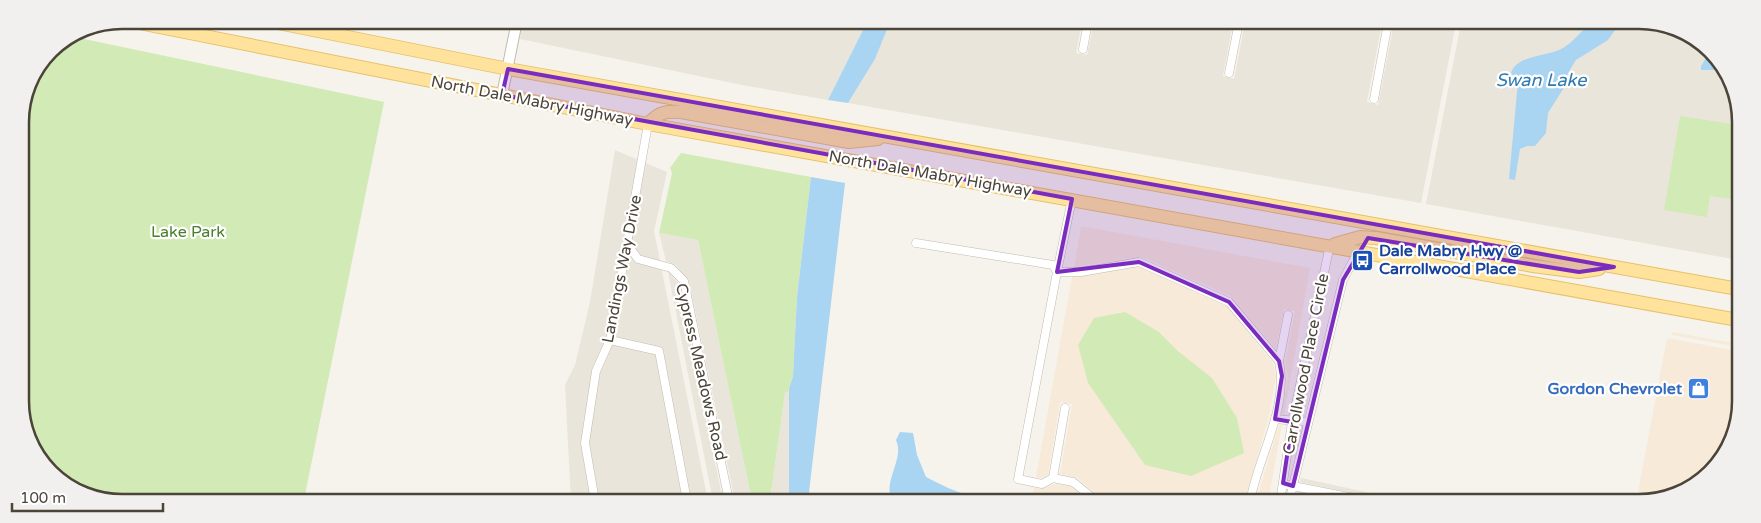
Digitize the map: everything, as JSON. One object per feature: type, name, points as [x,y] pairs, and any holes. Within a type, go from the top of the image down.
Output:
[{"type":"main road","name":"North Dale Mabry Highway","points":[[169,29],[648,124],[1359,250],[1732,319]]},
{"type":"main road","name":"North Dale Mabry Highway","points":[[307,29],[508,69],[1732,288]]},
{"type":"main road","points":[[648,124],[657,114],[664,111],[681,112],[849,142],[891,138]]},
{"type":"main road","points":[[1330,245],[1360,237],[1376,238],[1579,272],[1614,267]]},
{"type":"street","points":[[502,95],[516,29]]},
{"type":"street","points":[[1083,49],[1087,29]]},
{"type":"street","points":[[1229,73],[1238,29]]},
{"type":"street","points":[[1374,99],[1387,29]]},
{"type":"street","name":"Landings Way Drive","points":[[594,494],[585,443],[596,371],[610,340],[648,124]]},
{"type":"street","points":[[1072,199],[1018,479],[1042,484],[1053,478],[1073,482],[1088,494]]},
{"type":"street","points":[[916,243],[1053,265],[1057,272]]},
{"type":"street","name":"Cypress Meadows Road","points":[[628,244],[638,259],[671,268],[684,281],[728,494]]},
{"type":"street","name":"Carrollwood Place Circle","points":[[1281,494],[1292,422],[1330,245]]},
{"type":"street","points":[[1291,494],[1343,280],[1359,250]]},
{"type":"street","points":[[1057,272],[1081,272],[1139,262],[1229,302],[1279,361]]},
{"type":"street","points":[[1252,494],[1275,419],[1282,376],[1279,361],[1288,315]]},
{"type":"street","points":[[1310,339],[1327,343]]},
{"type":"street","points":[[610,340],[659,351],[686,494]]},
{"type":"street","points":[[1053,478],[1065,408]]},
{"type":"street","points":[[1275,419],[1308,422]]},
{"type":"street","points":[[1282,484],[1334,494]]},
{"type":"street","name":"Carrollwood Place Circle","points":[[1279,494],[1282,484]]},
{"type":"highlighted area","points":[[508,69],[1614,267],[1579,272],[1368,238],[1343,280],[1293,486],[1283,483],[1292,422],[1275,419],[1282,376],[1279,361],[1229,302],[1139,262],[1057,272],[1072,199],[502,95]]},
{"type":"shaded area","points":[[522,29],[864,29],[828,100],[742,85],[520,39]]},
{"type":"shaded area","points":[[887,29],[1081,29],[1076,53],[1087,55],[1093,29],[1232,29],[1223,76],[1234,79],[1244,29],[1381,29],[1367,102],[1378,105],[1393,29],[1455,29],[1421,203],[848,103],[875,59]]},
{"type":"shaded area","points":[[1460,29],[1639,29],[1663,32],[1680,38],[1701,52],[1717,70],[1723,81],[1732,116],[1732,259],[1426,204]]},
{"type":"shaded area","points":[[615,150],[667,172],[654,231],[707,494],[571,494],[565,385],[575,365],[590,302]]},
{"type":"shaded area","points":[[1081,226],[1310,268],[1284,415],[1282,414],[1288,377],[1285,361],[1295,311],[1284,309],[1276,349],[1232,297],[1142,257],[1074,267]]},
{"type":"shaded area","points":[[659,233],[698,240],[751,494],[734,494],[689,281],[676,265],[666,261]]},
{"type":"shaded area","points":[[1139,267],[1226,306],[1273,363],[1276,376],[1269,417],[1246,494],[1097,494],[1077,478],[1060,474],[1072,404],[1060,402],[1048,475],[1041,478],[1036,477],[1072,277]],"holes":[[[1094,318],[1159,332],[1179,352],[1088,383],[1078,345]]]},
{"type":"shaded area","points":[[668,272],[678,283],[722,494],[712,494]]},
{"type":"shaded area","points":[[1672,332],[1732,343],[1732,346],[1672,335]]},
{"type":"shaded area","name":"Gordon Chevrolet","points":[[1667,338],[1732,350],[1731,413],[1725,437],[1717,453],[1701,471],[1680,485],[1657,492],[1638,494]]},
{"type":"shaded area","points":[[789,389],[789,494],[771,494],[785,391],[788,392]]},
{"type":"shaded area","points":[[1279,425],[1282,425],[1269,494],[1258,494]]},
{"type":"shaded area","points":[[1301,478],[1376,494],[1347,494],[1347,492],[1300,482]]},
{"type":"shaded area","points":[[1055,484],[1070,486],[1080,494],[1033,494],[1034,488],[1045,488]]},
{"type":"green space","name":"Lake Park","points":[[81,38],[384,102],[305,494],[122,494],[98,491],[86,487],[65,475],[52,463],[38,442],[31,419],[29,401],[29,116],[32,98],[38,81],[48,65],[60,52]]},
{"type":"green space","points":[[1680,116],[1732,124],[1732,199],[1710,196],[1707,217],[1664,210]]},
{"type":"green space","points":[[681,153],[811,177],[797,297],[793,376],[788,392],[785,392],[771,494],[751,494],[698,240],[659,233],[672,173],[670,168]]},
{"type":"green space","points":[[1125,312],[1159,332],[1179,352],[1212,378],[1237,418],[1244,453],[1191,476],[1145,465],[1088,383],[1078,345],[1094,318]]},
{"type":"water","points":[[864,29],[887,29],[875,59],[848,103],[828,100]]},
{"type":"water","name":"Swan Lake","points":[[1584,29],[1616,29],[1608,40],[1576,60],[1568,73],[1565,86],[1548,113],[1546,133],[1535,146],[1527,146],[1520,149],[1515,180],[1509,179],[1518,81],[1511,73],[1520,62],[1557,51],[1574,40]]},
{"type":"water","points":[[1706,57],[1716,69],[1701,70],[1701,66]]},
{"type":"water","points":[[811,177],[845,183],[809,494],[789,494],[789,389],[793,376],[797,297]]},
{"type":"water","points":[[900,432],[913,433],[917,455],[926,477],[965,494],[890,494],[891,480],[898,453],[896,440]]},
{"type":"place","name":"Dale Mabry Hwy @ Carrollwood Place","points":[[1363,260]]},
{"type":"place","name":"Gordon Chevrolet","points":[[1698,389]]}]
